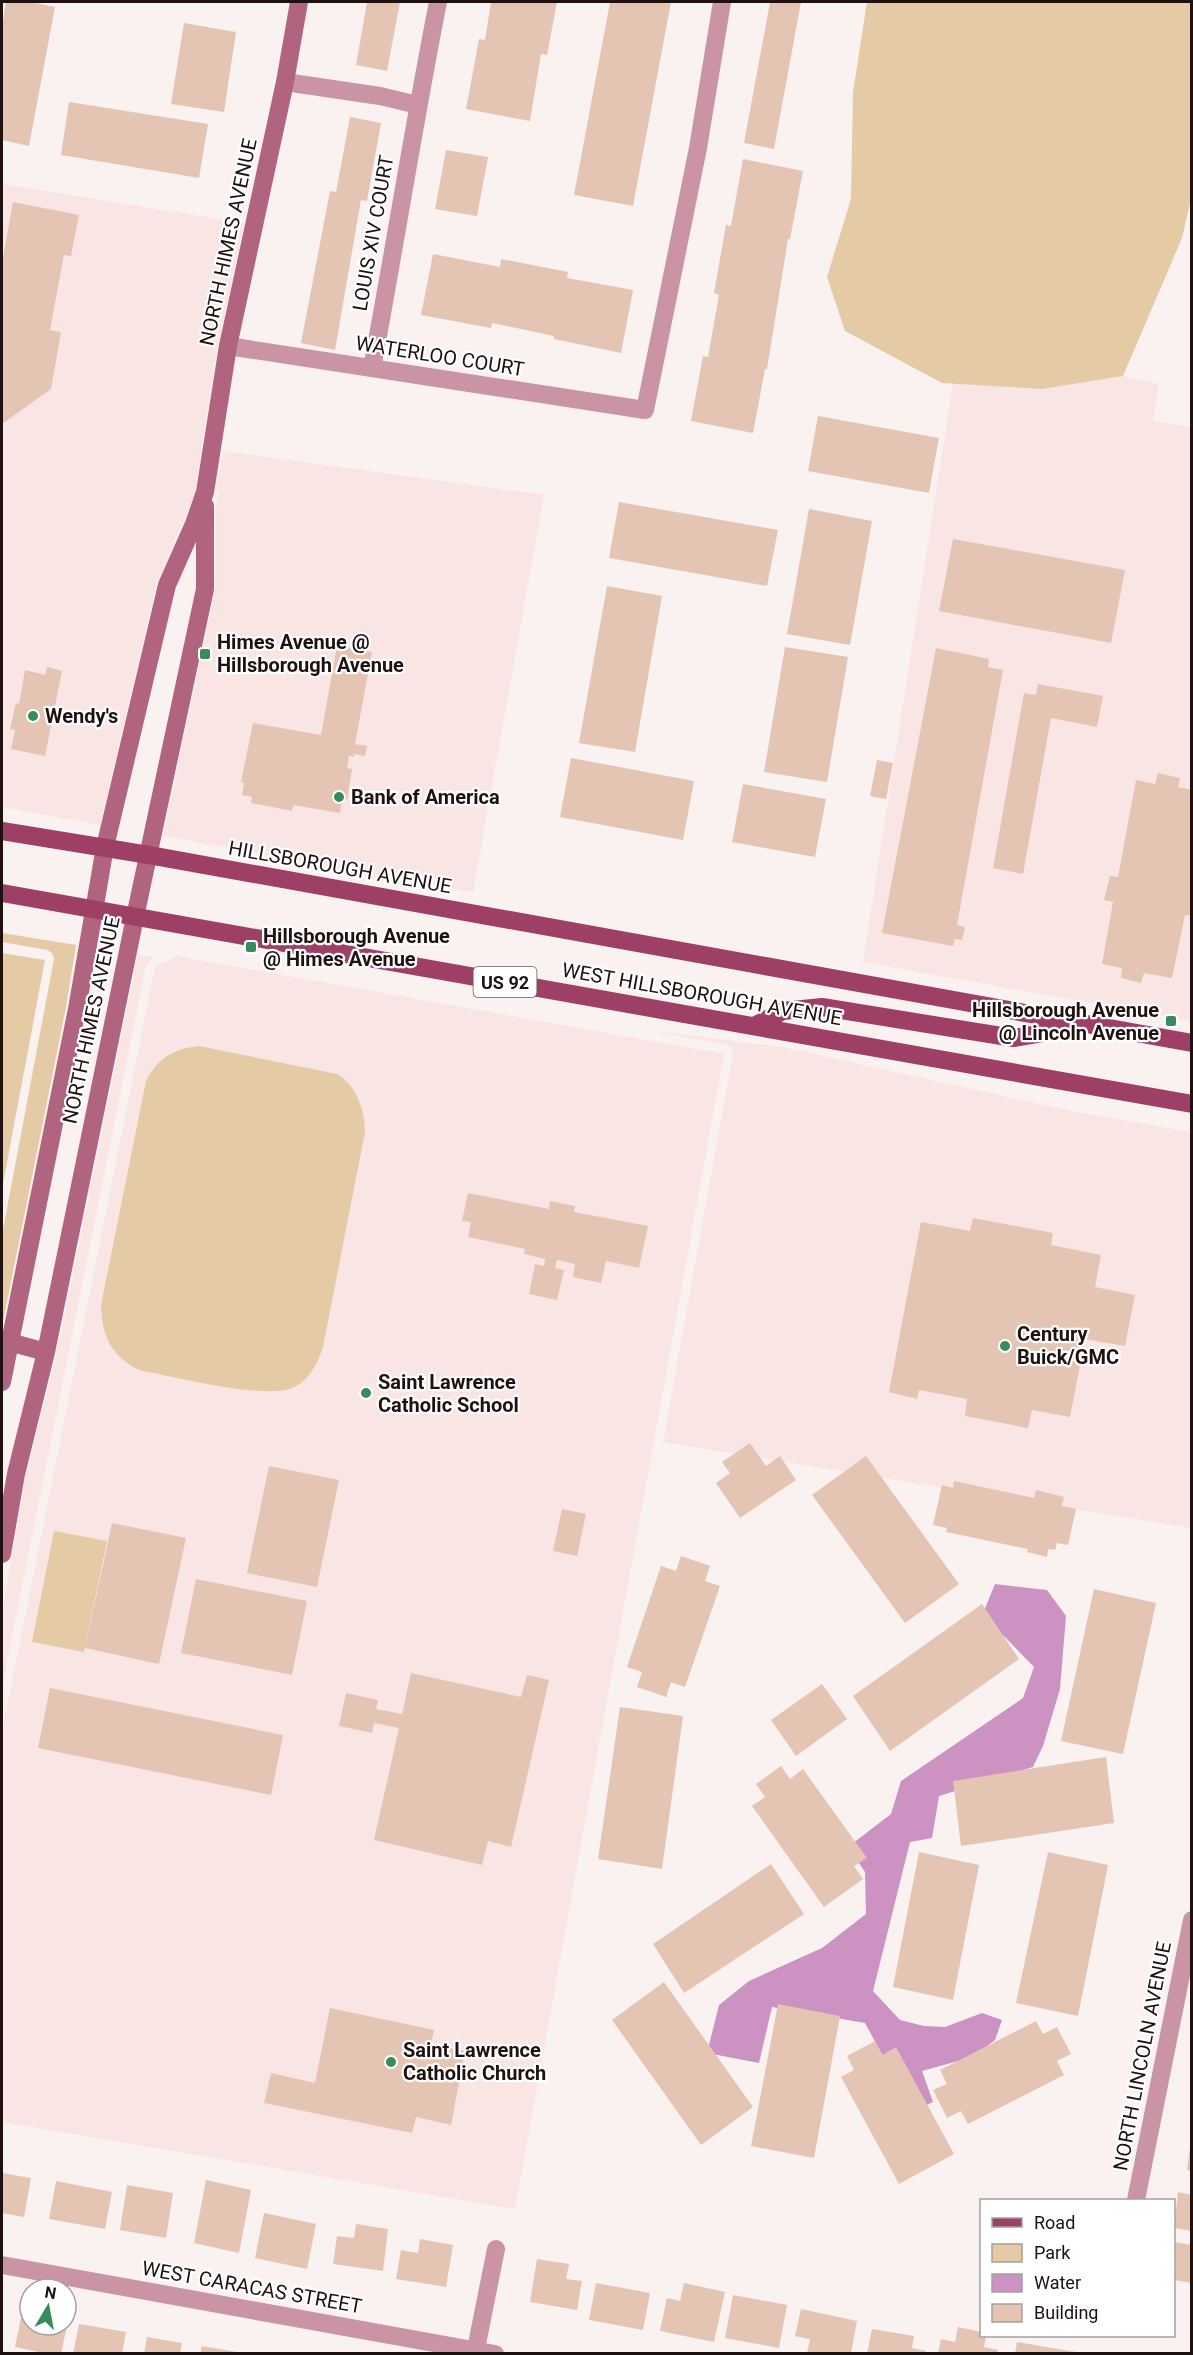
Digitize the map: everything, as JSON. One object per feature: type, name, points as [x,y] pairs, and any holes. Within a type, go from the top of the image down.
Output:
[{"type":"main road","name":"HILLSBOROUGH AVENUE","points":[[2,831],[105,847],[671,950]]},
{"type":"main road","name":"US 92","points":[[2,893],[135,917]]},
{"type":"main road","name":"WEST HILLSBOROUGH AVENUE","points":[[135,917],[1191,1104]]},
{"type":"main road","name":"WEST HILLSBOROUGH AVENUE","points":[[671,950],[1191,1043]]},
{"type":"main road","points":[[754,1026],[783,1011],[822,1007],[1014,1038],[1093,1025]]},
{"type":"street","name":"NORTH HIMES AVENUE","points":[[2,1554],[9,1473],[46,1352],[205,589],[205,492],[228,346],[285,82],[299,2]]},
{"type":"street","name":"LOUIS XIV COURT","points":[[372,368],[399,228],[417,105],[438,2]]},
{"type":"street","name":"WATERLOO COURT","points":[[228,346],[645,410],[698,148],[722,2]]},
{"type":"street","points":[[285,82],[380,96],[417,105]]},
{"type":"street","name":"NORTH HIMES AVENUE","points":[[2,1382],[77,1009],[105,847],[167,585],[194,524],[205,492]]},
{"type":"street","points":[[9,1342],[46,1352]]},
{"type":"street","name":"NORTH LINCOLN AVENUE","points":[[1136,2199],[1191,1920]]},
{"type":"street","points":[[476,2352],[496,2249]]},
{"type":"street","name":"WEST CARACAS STREET","points":[[2,2265],[495,2354]]},
{"type":"shaded area","points":[[2,184],[244,223],[216,355],[194,496],[157,582],[100,825],[2,807]]},
{"type":"shaded area","points":[[1123,376],[1159,384],[1153,421],[1191,427],[1191,1021],[863,962],[953,383],[1042,389]]},
{"type":"shaded area","points":[[223,451],[544,495],[473,892],[163,836],[215,591],[216,501],[219,493],[217,492]]},
{"type":"shaded area","points":[[138,955],[153,957],[146,965],[2,1687],[2,1614],[26,1476],[59,1344]]},
{"type":"shaded area","name":"Saint Lawrence Catholic School","points":[[177,956],[724,1054],[515,2209],[2,2122],[2,1732],[155,967]]},
{"type":"shaded area","points":[[639,1029],[783,1047],[1076,1112],[1191,1132],[1191,1528],[663,1442],[733,1053],[725,1044]]},
{"type":"green space","points":[[867,2],[1191,2],[1191,199],[1182,238],[1123,376],[1042,389],[942,383],[845,331],[827,277],[851,199],[853,92]]},
{"type":"green space","points":[[2,933],[76,945],[66,1007],[2,1327],[2,1235],[54,959],[52,953],[47,950],[2,942]]},
{"type":"green space","points":[[2,953],[45,960],[2,1189]]},
{"type":"green space","points":[[199,1046],[337,1074],[355,1092],[363,1116],[365,1132],[323,1347],[316,1364],[305,1380],[281,1391],[242,1389],[139,1370],[115,1351],[103,1326],[101,1305],[146,1081],[156,1066],[167,1056]]},
{"type":"green space","points":[[54,1531],[107,1541],[84,1652],[32,1642]]},
{"type":"water","points":[[995,1584],[1047,1590],[1066,1616],[1060,1689],[1043,1746],[1033,1767],[939,1796],[932,1838],[910,1842],[873,1991],[900,2020],[924,2026],[945,2027],[982,2013],[1002,2020],[995,2040],[973,2057],[922,2071],[933,2102],[920,2108],[898,2084],[865,2023],[772,2007],[759,2063],[707,2053],[719,2005],[749,1981],[822,1948],[866,1914],[865,1872],[848,1847],[891,1814],[901,1781],[1023,1698],[1034,1667],[1005,1637],[986,1624],[984,1611]]},
{"type":"building","points":[[6,2],[31,2],[55,7],[29,146],[2,140],[2,28]]},
{"type":"building","points":[[367,2],[400,2],[387,71],[356,65]]},
{"type":"building","points":[[491,2],[557,2],[547,55],[541,54],[530,121],[466,109],[479,39],[485,40]]},
{"type":"building","points":[[610,2],[671,2],[633,206],[574,195]]},
{"type":"building","points":[[770,2],[801,2],[774,149],[744,143]]},
{"type":"building","points":[[184,23],[236,32],[224,112],[171,104]]},
{"type":"building","points":[[69,102],[208,124],[199,178],[61,155]]},
{"type":"building","points":[[350,117],[381,123],[367,201],[361,200],[335,350],[301,343],[330,191],[336,192]]},
{"type":"building","points":[[446,150],[488,157],[477,216],[435,209]]},
{"type":"building","points":[[743,159],[803,171],[790,239],[788,239],[767,369],[765,369],[753,433],[691,421],[703,356],[708,357],[719,295],[714,293],[726,225],[731,226]]},
{"type":"building","points":[[13,202],[79,215],[71,256],[64,255],[50,330],[61,332],[51,389],[2,424],[2,263]]},
{"type":"building","points":[[433,254],[500,267],[501,259],[568,272],[567,278],[633,290],[621,353],[492,323],[491,328],[421,315]]},
{"type":"building","points":[[818,416],[939,438],[929,493],[808,471]]},
{"type":"building","points":[[619,502],[778,530],[767,586],[609,558]]},
{"type":"building","points":[[809,509],[872,521],[850,645],[787,634]]},
{"type":"building","points":[[953,539],[1125,570],[1111,643],[939,611]]},
{"type":"building","points":[[607,586],[662,596],[635,752],[579,743]]},
{"type":"building","points":[[337,646],[372,652],[355,744],[367,746],[365,756],[354,754],[354,757],[349,756],[347,768],[352,769],[347,800],[342,799],[340,813],[293,805],[292,811],[251,803],[252,797],[242,795],[244,783],[241,782],[253,723],[321,735]]},
{"type":"building","points":[[785,647],[848,657],[827,782],[764,772]]},
{"type":"building","points":[[936,648],[989,659],[988,667],[1003,670],[957,925],[965,927],[962,940],[955,939],[953,946],[882,933]]},
{"type":"building","name":"Wendy's","points":[[47,667],[62,671],[45,756],[11,749],[15,730],[10,729],[16,703],[19,704],[25,670],[45,675]]},
{"type":"building","points":[[1038,684],[1103,696],[1097,727],[1051,718],[1023,874],[993,868],[1024,693],[1036,695]]},
{"type":"building","points":[[571,758],[694,781],[683,840],[560,817]]},
{"type":"building","points":[[877,760],[893,763],[886,799],[870,796]]},
{"type":"building","points":[[1158,773],[1180,778],[1178,787],[1192,790],[1192,916],[1185,915],[1172,978],[1144,973],[1141,983],[1121,978],[1122,968],[1102,964],[1113,902],[1104,900],[1110,876],[1118,877],[1136,780],[1155,784]]},
{"type":"building","points":[[743,784],[826,799],[815,857],[732,842]]},
{"type":"building","points":[[468,1193],[549,1209],[550,1201],[575,1206],[574,1212],[648,1226],[639,1268],[606,1261],[601,1283],[573,1277],[575,1264],[557,1260],[555,1268],[564,1270],[557,1300],[529,1294],[535,1264],[544,1266],[545,1259],[524,1254],[525,1249],[468,1237],[471,1222],[462,1221]]},
{"type":"building","points":[[973,1218],[1053,1233],[1051,1245],[1101,1255],[1095,1287],[1135,1295],[1125,1346],[1085,1339],[1070,1417],[1032,1410],[1028,1428],[965,1416],[967,1399],[919,1390],[917,1399],[889,1392],[921,1222],[970,1231]]},
{"type":"building","points":[[750,1443],[766,1466],[780,1456],[796,1480],[740,1518],[716,1483],[730,1473],[722,1462]]},
{"type":"building","points":[[866,1456],[959,1584],[905,1623],[812,1495]]},
{"type":"building","points":[[269,1466],[339,1480],[317,1587],[247,1573]]},
{"type":"building","points":[[954,1481],[1034,1498],[1036,1490],[1064,1497],[1062,1506],[1076,1509],[1068,1545],[1057,1543],[1055,1550],[1048,1549],[1047,1557],[1027,1552],[1028,1549],[946,1532],[947,1528],[933,1525],[942,1485],[953,1488]]},
{"type":"building","points":[[562,1509],[586,1514],[577,1556],[553,1551]]},
{"type":"building","points":[[112,1523],[186,1538],[159,1664],[85,1648]]},
{"type":"building","points":[[681,1556],[710,1566],[705,1581],[720,1586],[685,1687],[671,1682],[666,1697],[637,1687],[642,1672],[627,1667],[661,1566],[676,1571]]},
{"type":"building","points":[[196,1579],[307,1601],[292,1675],[181,1653]]},
{"type":"building","points":[[1094,1589],[1156,1603],[1123,1754],[1061,1741]]},
{"type":"building","points":[[982,1604],[1019,1659],[890,1751],[853,1696]]},
{"type":"building","points":[[411,1673],[521,1697],[527,1675],[549,1680],[511,1847],[488,1841],[482,1865],[374,1840],[399,1728],[374,1723],[372,1733],[339,1726],[346,1693],[378,1700],[376,1709],[402,1714]]},
{"type":"building","points":[[822,1684],[847,1719],[796,1756],[771,1720]]},
{"type":"building","points":[[50,1688],[283,1735],[271,1795],[38,1748]]},
{"type":"building","points":[[620,1707],[683,1716],[662,1869],[598,1859]]},
{"type":"building","points":[[1106,1757],[1114,1823],[961,1846],[953,1781]]},
{"type":"building","points":[[781,1766],[790,1779],[803,1769],[867,1858],[854,1866],[863,1879],[824,1907],[752,1806],[765,1797],[756,1784]]},
{"type":"building","points":[[919,1852],[979,1865],[953,2000],[893,1987]]},
{"type":"building","points":[[1048,1852],[1108,1865],[1078,2016],[1016,2003]]},
{"type":"building","points":[[771,1864],[804,1914],[684,1993],[653,1944]]},
{"type":"building","points":[[664,1982],[753,2107],[701,2145],[612,2020]]},
{"type":"building","points":[[778,2004],[840,2016],[814,2158],[751,2146]]},
{"type":"building","name":"Saint Lawrence Catholic Church","points":[[330,2008],[434,2030],[431,2044],[465,2051],[451,2125],[416,2117],[412,2133],[264,2103],[271,2073],[315,2083]]},
{"type":"building","points":[[1036,2021],[1043,2034],[1057,2027],[1071,2054],[1057,2061],[1064,2075],[968,2124],[961,2111],[947,2118],[933,2090],[947,2084],[940,2070]]},
{"type":"building","points":[[875,2041],[882,2055],[896,2047],[954,2154],[899,2184],[841,2077],[854,2070],[847,2056]]},
{"type":"building","points":[[1190,2147],[1192,2148],[1192,2171],[1187,2170]]},
{"type":"building","points":[[2,2173],[31,2178],[24,2217],[2,2213]]},
{"type":"building","points":[[206,2180],[251,2190],[239,2253],[194,2243]]},
{"type":"building","points":[[56,2181],[112,2192],[105,2229],[49,2219]]},
{"type":"building","points":[[127,2185],[173,2193],[166,2238],[120,2230]]},
{"type":"building","points":[[1178,2192],[1192,2195],[1192,2231],[1175,2228]]},
{"type":"building","points":[[264,2213],[316,2224],[307,2269],[255,2258]]},
{"type":"building","points":[[356,2224],[388,2229],[383,2271],[333,2264],[337,2236],[354,2238]]},
{"type":"building","points":[[420,2239],[453,2245],[446,2287],[396,2279],[401,2250],[418,2253]]},
{"type":"building","points":[[1175,2242],[1192,2245],[1192,2283],[1175,2280]]},
{"type":"building","points":[[537,2259],[569,2264],[566,2279],[582,2281],[577,2310],[530,2302]]},
{"type":"building","points":[[596,2283],[650,2293],[643,2330],[589,2320]]},
{"type":"building","points":[[684,2283],[725,2292],[714,2342],[660,2331],[667,2298],[680,2301]]},
{"type":"building","points":[[733,2295],[787,2305],[779,2348],[725,2338]]},
{"type":"building","points":[[801,2309],[857,2321],[851,2354],[807,2353],[810,2339],[795,2336]]},
{"type":"building","points":[[79,2324],[126,2332],[122,2354],[73,2354]]},
{"type":"building","points":[[958,2327],[980,2332],[980,2337],[986,2337],[984,2347],[998,2350],[997,2354],[938,2354],[941,2339],[955,2342]]},
{"type":"building","points":[[872,2329],[914,2336],[912,2348],[926,2351],[925,2354],[867,2354]]},
{"type":"building","points":[[18,2332],[18,2337],[65,2337],[61,2354],[48,2354],[15,2347]]},
{"type":"building","points":[[147,2337],[182,2343],[180,2354],[144,2354]]},
{"type":"building","points":[[1017,2342],[1076,2352],[1076,2354],[1015,2354]]},
{"type":"building","points":[[202,2346],[237,2352],[237,2354],[200,2354]]},
{"type":"place","name":"Himes Avenue @ Hillsborough Avenue","points":[[205,654]]},
{"type":"place","name":"Wendy's","points":[[33,716]]},
{"type":"place","name":"Bank of America","points":[[339,797]]},
{"type":"place","name":"Hillsborough Avenue @ Himes Avenue","points":[[251,947]]},
{"type":"place","name":"Hillsborough Avenue @ Lincoln Avenue","points":[[1171,1021]]},
{"type":"place","name":"Century Buick/GMC","points":[[1005,1346]]},
{"type":"place","name":"Saint Lawrence Catholic School","points":[[366,1393]]},
{"type":"place","name":"Saint Lawrence Catholic Church","points":[[391,2062]]}]
